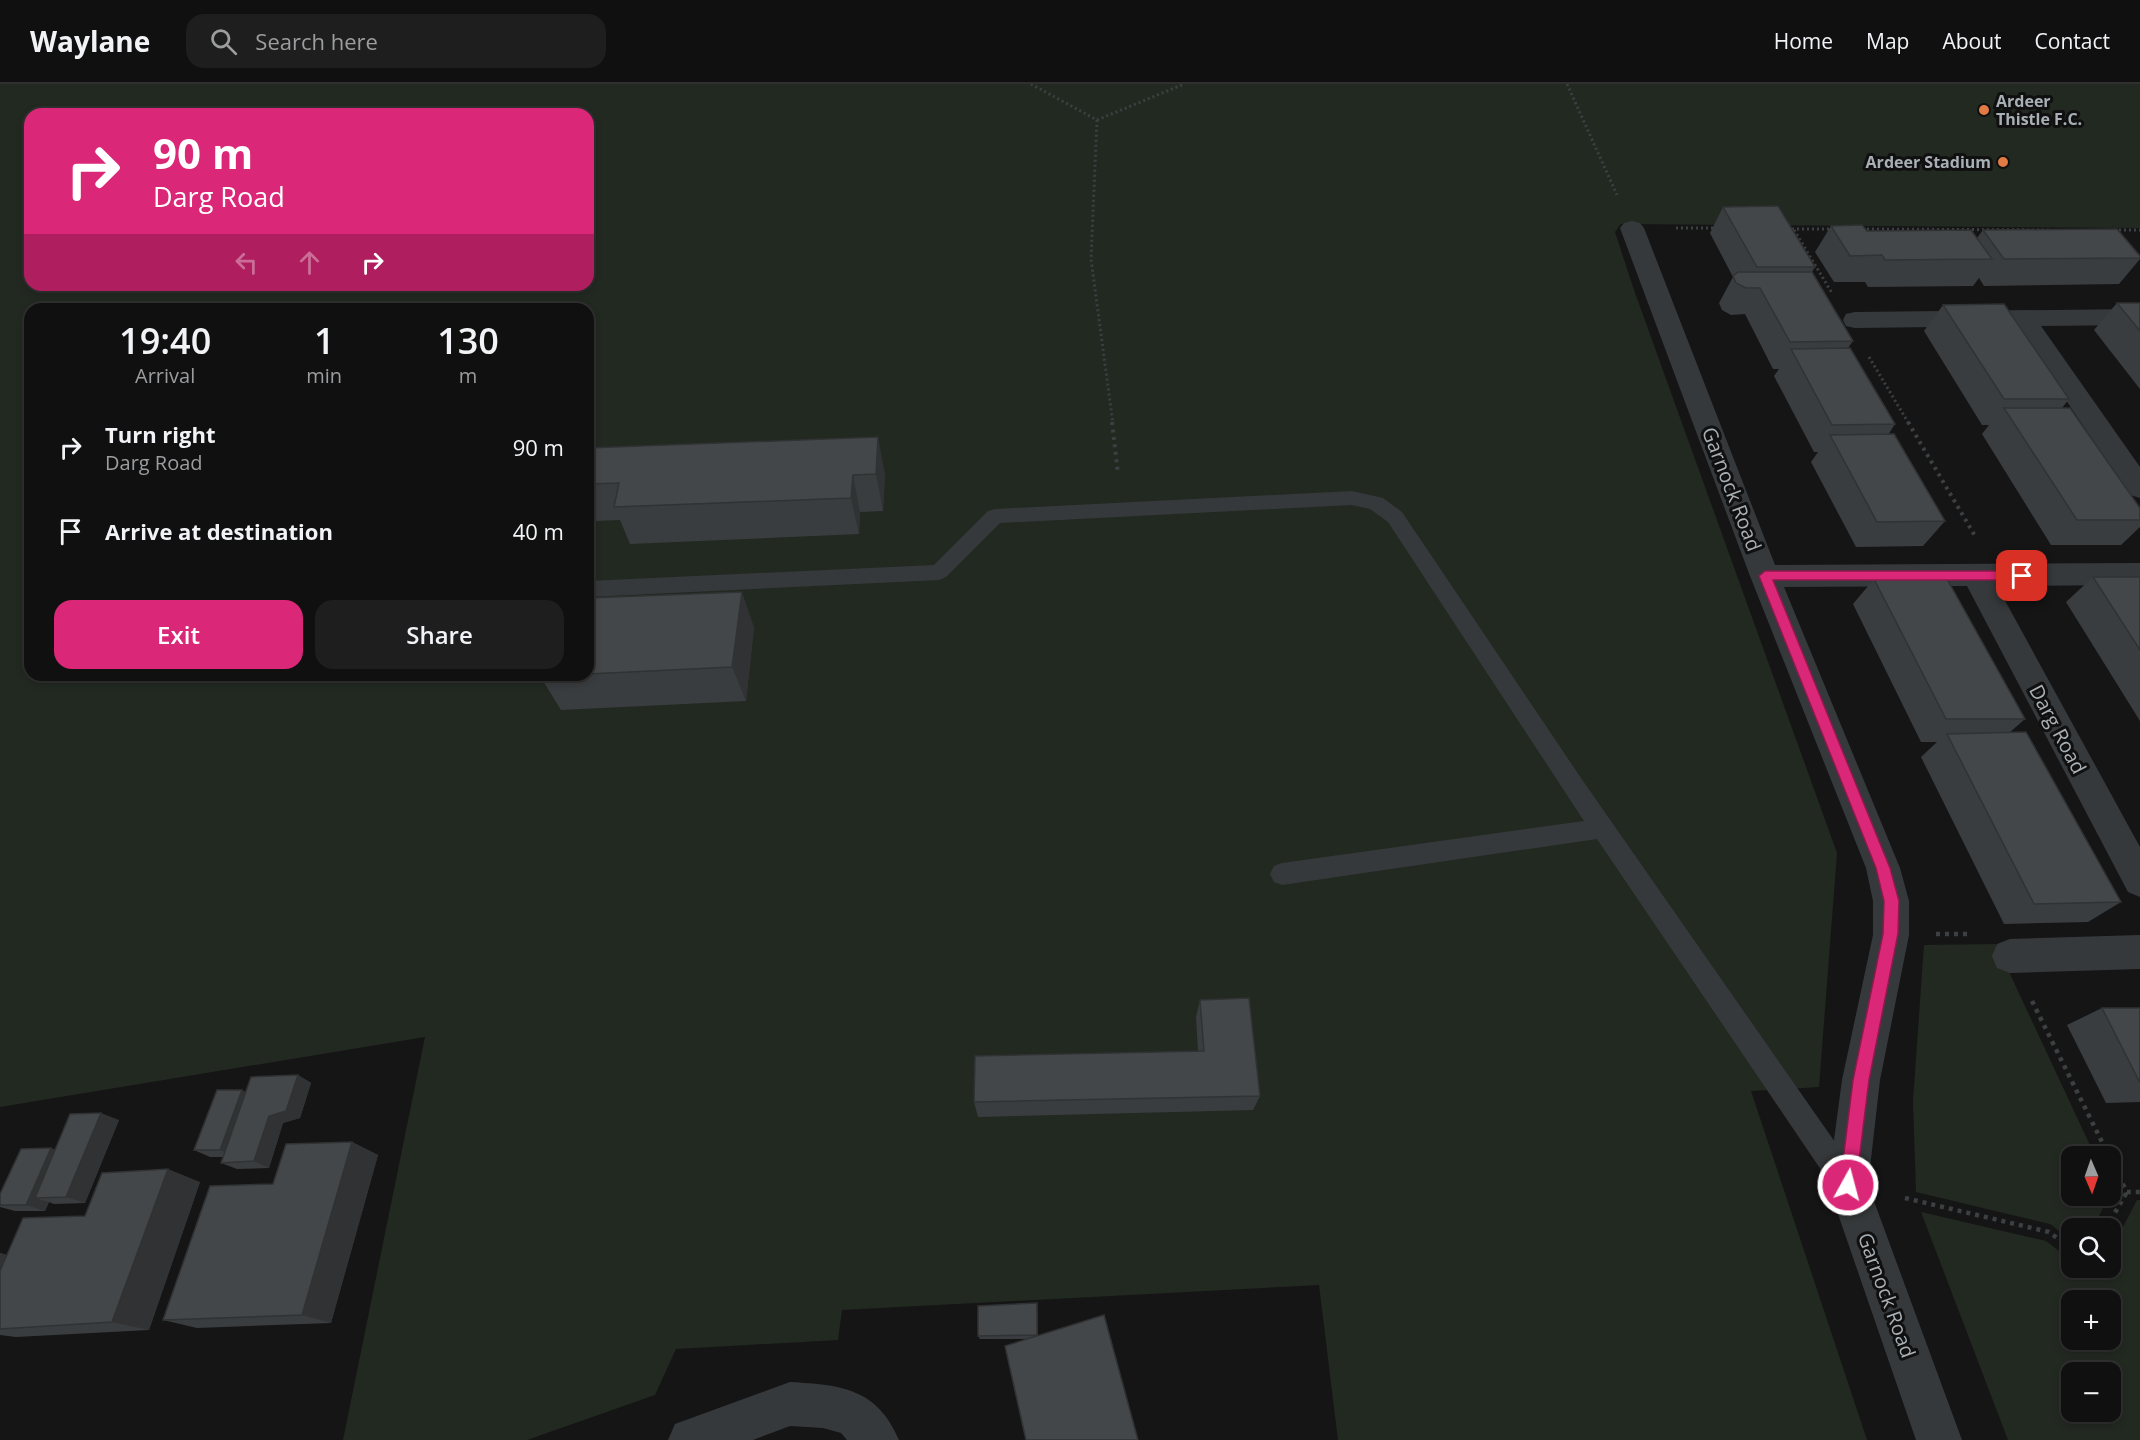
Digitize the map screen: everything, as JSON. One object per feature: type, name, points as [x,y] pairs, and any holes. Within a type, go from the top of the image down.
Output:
[{"type":"street","name":"Garnock Road","points":[[1632,228],[1765,576],[1883,868],[1891,901],[1891,934],[1861,1080],[1848,1185],[1939,1440]]},
{"type":"street","points":[[1855,320],[2139,317]]},
{"type":"street","points":[[2024,319],[2140,488]]},
{"type":"street","points":[[1765,576],[2140,574]]},
{"type":"street","name":"Darg Road","points":[[1987,576],[2140,881]]},
{"type":"street","points":[[2010,956],[2140,952]]},
{"type":"street","points":[[691,1440],[790,1404],[823,1406],[854,1414],[876,1440]]},
{"type":"lane","points":[[594,589],[939,572],[995,516],[1352,498],[1376,503],[1395,517],[1603,828],[1848,1185]]},
{"type":"lane","points":[[1282,874],[1603,828]]},
{"type":"path","points":[[1031,84],[1097,120]]},
{"type":"path","points":[[1097,120],[1184,84]]},
{"type":"path","points":[[1567,84],[1632,228],[1724,228]]},
{"type":"path","points":[[1097,120],[1091,259],[1104,346],[1122,509]]},
{"type":"path","points":[[1782,229],[1838,229]]},
{"type":"path","points":[[1794,229],[1836,300]]},
{"type":"path","points":[[1861,229],[2055,230]]},
{"type":"path","points":[[1938,230],[1944,238]]},
{"type":"path","points":[[2108,230],[2140,230]]},
{"type":"path","points":[[2118,230],[2125,239]]},
{"type":"path","points":[[1866,351],[1987,576]]},
{"type":"path","points":[[1891,934],[1999,934],[2104,1146]]},
{"type":"path","points":[[2121,1180],[2127,1192]]},
{"type":"path","points":[[1848,1185],[2049,1232],[2061,1241]]},
{"type":"path","points":[[2127,1192],[2140,1192]]},
{"type":"path","points":[[2112,1218],[2127,1192]]},
{"type":"shaded area","points":[[0,84],[2140,84],[2140,228],[1621,224],[1615,232],[1837,853],[1819,1087],[1751,1091],[1867,1440],[1338,1440],[1319,1285],[842,1310],[838,1340],[676,1349],[655,1395],[527,1440],[343,1440],[425,1037],[0,1107]]},
{"type":"shaded area","points":[[1996,944],[2090,1146],[2061,1146],[2061,1206],[2104,1206],[2098,1218],[2061,1218],[2061,1232],[2050,1224],[1916,1192],[1913,1101],[1924,945]]},
{"type":"shaded area","points":[[2137,1200],[2140,1200],[2140,1440],[2008,1440],[1921,1212],[2046,1241],[2061,1252],[2061,1278],[2121,1278],[2121,1231]]},
{"type":"building","points":[[1778,206],[1815,267],[1757,267],[1723,207]]},
{"type":"building","points":[[1862,225],[1867,231],[1971,230],[1992,259],[1885,260],[1882,255],[1850,256],[1831,226]]},
{"type":"building","points":[[2117,229],[2140,258],[2004,259],[1983,230]]},
{"type":"building","points":[[1738,272],[1812,272],[1853,341],[1790,342],[1760,288],[1746,288],[1736,283],[1733,276]]},
{"type":"building","points":[[2117,303],[2140,303],[2140,331]]},
{"type":"building","points":[[2004,304],[2069,399],[2004,399],[1943,305]]},
{"type":"building","points":[[1850,348],[1895,424],[1832,425],[1791,349]]},
{"type":"building","points":[[2004,408],[2070,408],[2140,508],[2140,520],[2077,520]]},
{"type":"building","points":[[1894,434],[1945,521],[1877,522],[1830,435]]},
{"type":"building","points":[[878,437],[876,474],[853,475],[851,498],[614,507],[619,483],[594,484],[594,448]]},
{"type":"building","points":[[2093,577],[2140,577],[2140,650]]},
{"type":"building","points":[[1874,579],[1947,579],[2025,719],[1946,719]]},
{"type":"building","points":[[742,592],[732,667],[594,674],[594,598]]},
{"type":"building","points":[[2026,732],[2121,902],[2034,904],[1947,734]]},
{"type":"building","points":[[1249,998],[1260,1096],[974,1102],[975,1056],[1204,1051],[1200,1000]]},
{"type":"building","points":[[2102,1008],[2140,1008],[2140,1083]]},
{"type":"building","points":[[298,1075],[286,1111],[269,1116],[254,1161],[221,1163],[251,1077]]},
{"type":"building","points":[[217,1090],[242,1090],[220,1150],[194,1150]]},
{"type":"building","points":[[101,1113],[66,1197],[35,1198],[70,1114]]},
{"type":"building","points":[[352,1142],[302,1315],[163,1320],[210,1186],[273,1184],[286,1144]]},
{"type":"building","points":[[51,1148],[26,1205],[0,1205],[0,1194],[21,1149]]},
{"type":"building","points":[[168,1169],[112,1322],[0,1329],[0,1271],[23,1218],[85,1216],[102,1173]]},
{"type":"building","points":[[1037,1303],[1037,1335],[978,1336],[978,1306]]},
{"type":"building","points":[[1104,1315],[1138,1440],[1026,1440],[1005,1346]]},
{"type":"place","name":"Ardeer Thistle F.C.","points":[[1984,110]]},
{"type":"place","name":"Ardeer Stadium","points":[[2003,162]]},
{"type":"route","points":[[1848,1185],[1861,1080],[1891,934],[1891,901],[1883,868],[1765,576],[2022,576]]}]
